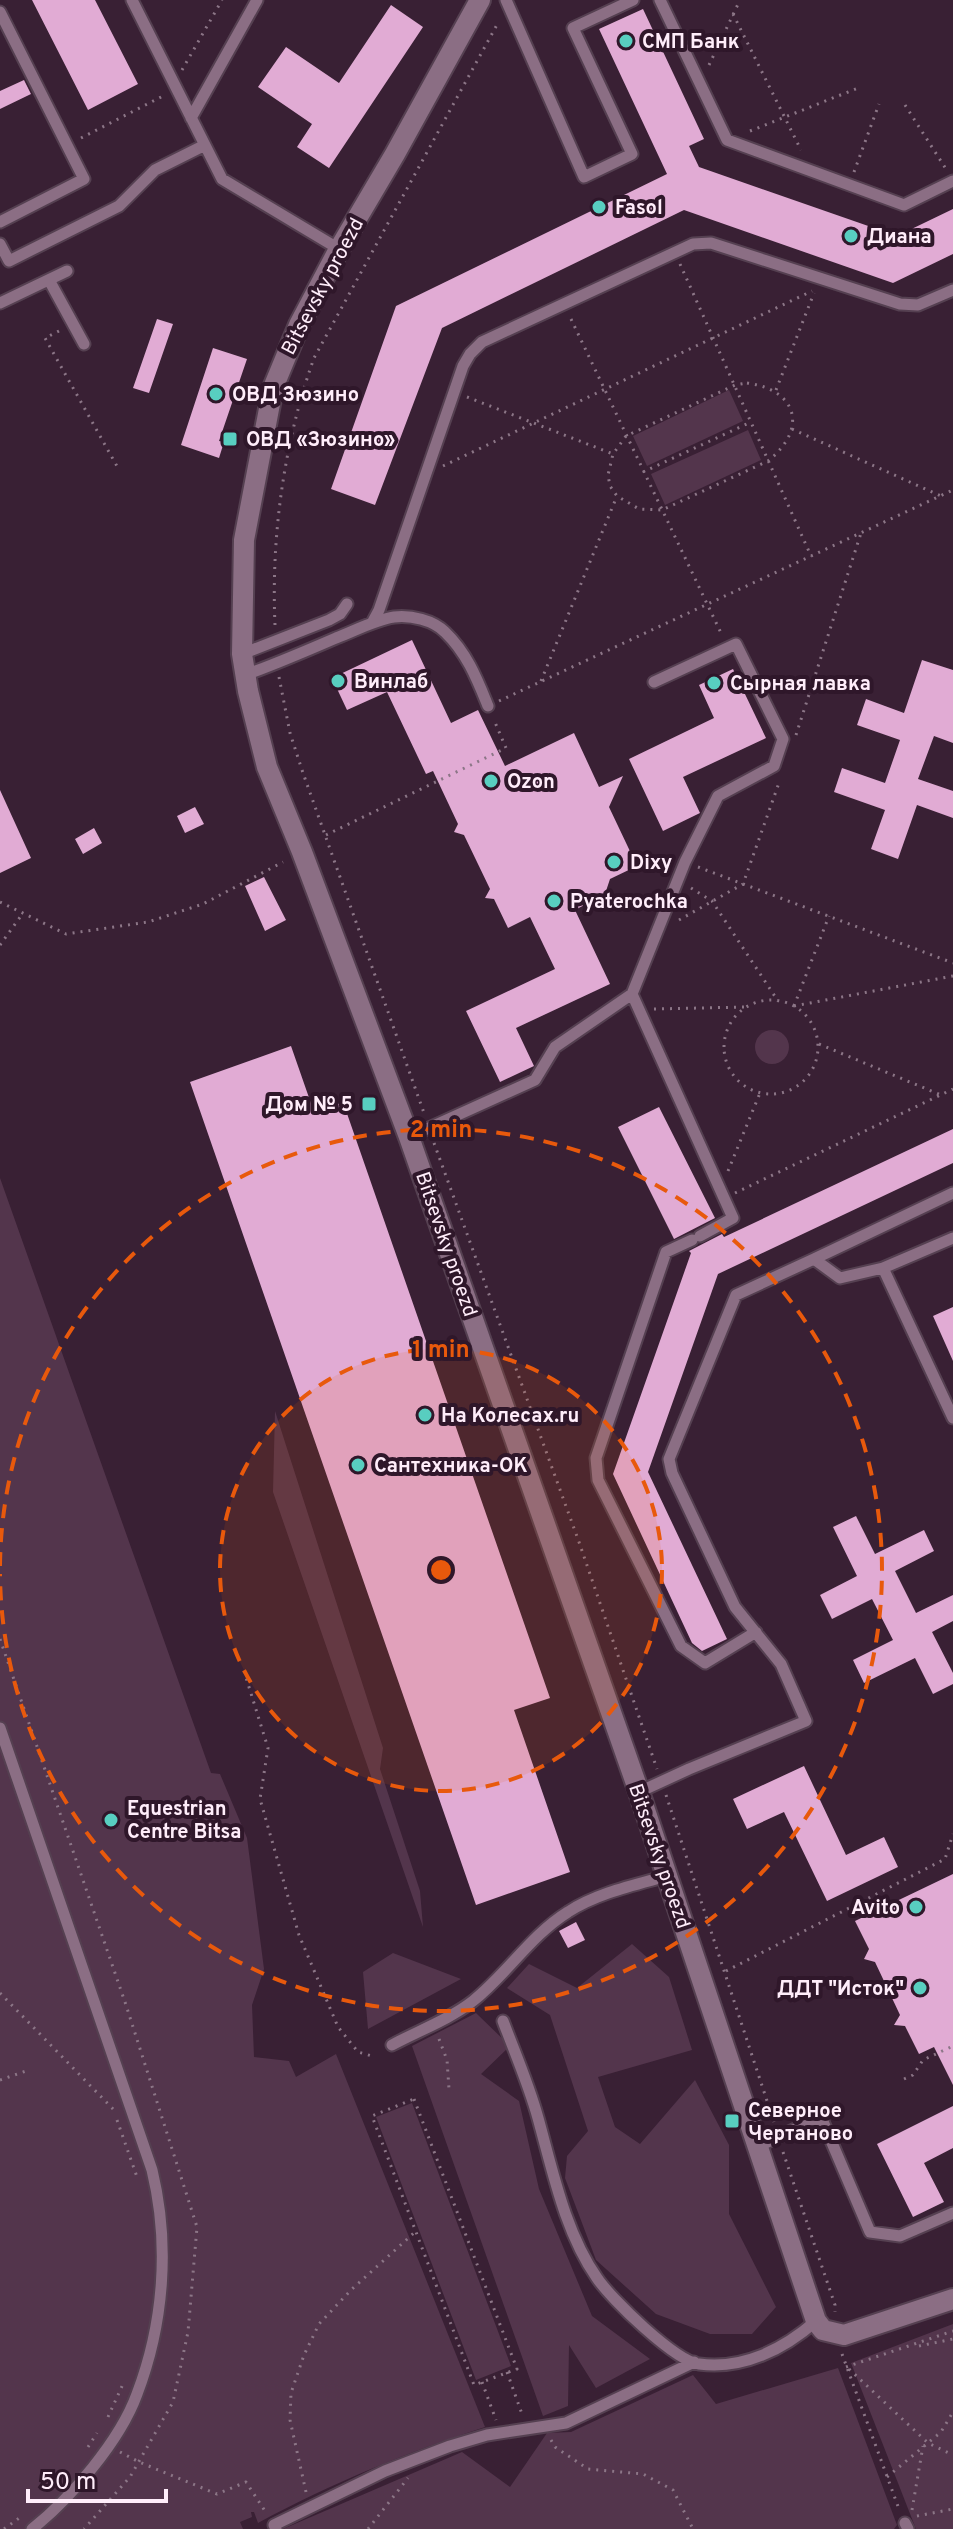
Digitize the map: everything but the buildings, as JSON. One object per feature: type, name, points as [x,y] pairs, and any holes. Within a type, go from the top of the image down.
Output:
[{"type":"street","name":"Bitsevsky proezd","points":[[480,0],[339,249],[284,359],[267,410],[244,540],[242,654],[245,675],[267,767],[308,866],[409,1137],[639,1792],[816,2321]]},
{"type":"street","points":[[816,2321],[823,2330],[834,2334],[862,2331],[953,2299]]},
{"type":"lane","points":[[132,0],[222,179],[339,249]]},
{"type":"lane","points":[[191,118],[257,0]]},
{"type":"lane","points":[[507,2],[584,177],[632,154],[573,28],[633,0]]},
{"type":"lane","points":[[660,0],[727,140],[904,205],[953,181]]},
{"type":"lane","points":[[0,12],[84,179],[0,222]]},
{"type":"lane","points":[[0,244],[9,261],[119,206],[155,170],[205,145]]},
{"type":"lane","points":[[372,623],[463,366],[482,342],[693,244],[711,243],[900,304],[918,305],[953,290]]},
{"type":"lane","points":[[0,303],[67,271]]},
{"type":"lane","points":[[49,280],[84,344]]},
{"type":"lane","points":[[242,654],[329,620],[340,614],[347,604]]},
{"type":"lane","points":[[245,675],[372,623],[395,617],[413,618],[444,631],[470,663],[488,706]]},
{"type":"lane","points":[[409,1137],[535,1080],[555,1047],[632,994],[685,862],[718,796],[774,766],[783,739],[736,644],[654,682]]},
{"type":"lane","points":[[632,994],[733,1218],[666,1252],[596,1458],[598,1480],[681,1646],[705,1663],[756,1632]]},
{"type":"lane","points":[[639,1792],[806,1721],[781,1664],[735,1607],[672,1473],[669,1459],[736,1295],[953,1193]]},
{"type":"lane","points":[[814,1259],[840,1278],[883,1268],[953,1238]]},
{"type":"lane","points":[[883,1268],[953,1418]]},
{"type":"lane","points":[[0,1728],[152,2170],[160,2205],[163,2268],[154,2336],[137,2397],[109,2445],[59,2508],[32,2529]]},
{"type":"lane","points":[[392,2045],[471,2003],[535,1939],[569,1911],[614,1892],[667,1876]]},
{"type":"lane","points":[[503,2021],[538,2118],[546,2153],[574,2234],[597,2279],[644,2329],[694,2362]]},
{"type":"lane","points":[[759,2146],[821,2117],[870,2232],[900,2236],[953,2213]]},
{"type":"lane","points":[[275,2527],[311,2507],[450,2446],[566,2423],[694,2362],[731,2364],[768,2353],[797,2337],[816,2321]]},
{"type":"path","points":[[67,145],[164,96],[159,84],[184,70],[222,0]]},
{"type":"path","points":[[700,83],[740,0]]},
{"type":"path","points":[[276,641],[274,593],[279,518],[301,392],[314,358],[507,2]]},
{"type":"path","points":[[733,14],[812,171]]},
{"type":"path","points":[[727,140],[858,88]]},
{"type":"path","points":[[849,185],[879,104]]},
{"type":"path","points":[[905,105],[953,181]]},
{"type":"path","points":[[675,252],[811,556]]},
{"type":"path","points":[[426,474],[816,290],[776,390]]},
{"type":"path","points":[[564,304],[728,647]]},
{"type":"path","points":[[73,324],[45,338],[118,468]]},
{"type":"path","points":[[747,383],[776,390],[782,395],[792,417],[792,429],[780,451],[768,461],[662,510],[639,509],[627,504],[610,486],[608,475],[613,454],[626,436],[735,385],[747,383]]},
{"type":"path","points":[[454,392],[613,454]]},
{"type":"path","points":[[643,472],[751,422]]},
{"type":"path","points":[[792,429],[941,496]]},
{"type":"path","points":[[326,835],[506,748],[488,706],[953,490]]},
{"type":"path","points":[[541,681],[617,496]]},
{"type":"path","points":[[796,736],[861,533]]},
{"type":"path","points":[[277,664],[290,733],[579,1542],[726,1971],[835,2305],[834,2334],[906,2526]]},
{"type":"path","points":[[657,932],[743,884],[780,780]]},
{"type":"path","points":[[0,902],[66,934],[148,922],[203,904],[283,862]]},
{"type":"path","points":[[685,862],[953,963]]},
{"type":"path","points":[[678,879],[712,901],[778,1001]]},
{"type":"path","points":[[0,945],[23,913]]},
{"type":"path","points":[[794,1006],[829,916]]},
{"type":"path","points":[[794,1006],[953,976]]},
{"type":"path","points":[[762,1001],[778,1001],[794,1006],[815,1029],[817,1059],[811,1072],[789,1091],[760,1093],[746,1087],[728,1065],[724,1049],[727,1033],[734,1018],[747,1007],[762,1001]]},
{"type":"path","points":[[640,1009],[747,1007]]},
{"type":"path","points":[[818,1044],[941,1095]]},
{"type":"path","points":[[723,1194],[952,1091]]},
{"type":"path","points":[[723,1194],[760,1093]]},
{"type":"path","points":[[244,1671],[268,1748],[260,1799],[299,1935],[338,2027],[358,2052],[372,2056]]},
{"type":"path","points":[[726,1971],[945,1859],[953,1834]]},
{"type":"path","points":[[0,1993],[114,2110]]},
{"type":"path","points":[[433,2023],[447,2060],[449,2089]]},
{"type":"path","points":[[904,2079],[913,2075],[923,2060],[953,2046]]},
{"type":"path","points":[[0,2080],[29,2070]]},
{"type":"path","points":[[109,2095],[137,2179]]},
{"type":"path","points":[[390,2099],[394,2107]]},
{"type":"path","points":[[414,2099],[517,2369],[474,2385],[372,2116],[394,2107],[414,2099]]},
{"type":"path","points":[[311,2507],[290,2420],[291,2393],[304,2355],[319,2324],[415,2231]]},
{"type":"path","points":[[846,2367],[953,2331]]},
{"type":"path","points":[[907,2348],[953,2339]]},
{"type":"path","points":[[846,2367],[928,2443],[953,2455]]},
{"type":"path","points":[[507,2372],[527,2430]]},
{"type":"path","points":[[104,2424],[124,2382]]},
{"type":"path","points":[[482,2382],[500,2434]]},
{"type":"path","points":[[887,2477],[941,2432],[953,2412]]},
{"type":"path","points":[[544,2426],[555,2447],[588,2469],[643,2474],[673,2490],[693,2529]]},
{"type":"path","points":[[81,2457],[100,2430]]},
{"type":"path","points":[[95,2437],[139,2462],[217,2494],[246,2482],[275,2527]]},
{"type":"path","points":[[923,2446],[911,2517],[953,2509]]},
{"type":"path","points":[[368,2529],[398,2494],[422,2457]]},
{"type":"path","points":[[4,2529],[26,2513]]},
{"type":"shaded area","points":[[729,390],[743,421],[647,466],[633,436]]},
{"type":"shaded area","points":[[748,430],[761,460],[665,505],[651,474]]},
{"type":"shaded area","points":[[772,1030],[784,1035],[789,1047],[784,1059],[772,1064],[760,1059],[755,1047],[760,1035]]},
{"type":"shaded area","name":"Equestrian Centre Bitsa","points":[[0,1178],[211,1773],[220,1774],[247,1838],[264,1969],[252,2005],[254,2057],[289,2061],[296,2077],[336,2054],[485,2427],[369,2470],[258,2523],[254,2512],[251,2512],[252,2517],[240,2522],[243,2529],[0,2529]]},
{"type":"shaded area","points":[[275,1411],[383,1748],[380,1769],[420,1891],[423,1927],[273,1492]]},
{"type":"shaded area","points":[[632,1944],[669,1977],[692,2050],[598,2077],[615,2127],[640,2144],[695,2080],[729,2145],[729,2214],[776,2307],[752,2334],[710,2334],[656,2314],[596,2260],[565,2178],[567,2156],[588,2131],[550,2015],[507,1988],[529,1964],[577,1988]]},
{"type":"shaded area","points":[[393,1953],[461,1979],[368,2029],[363,1972]]},
{"type":"shaded area","points":[[476,2013],[510,2046],[481,2074],[519,2101],[539,2189],[592,2316],[650,2359],[596,2388],[569,2345],[568,2406],[543,2416],[412,2046]]},
{"type":"shaded area","points":[[412,2103],[511,2366],[476,2380],[376,2117]]},
{"type":"shaded area","points":[[953,2324],[953,2529],[916,2529],[851,2363]]},
{"type":"shaded area","points":[[838,2368],[897,2525],[894,2529],[283,2529],[462,2452],[510,2487],[547,2433],[571,2432],[693,2375],[716,2404]]},
{"type":"place","name":"СМП Банк","points":[[626,41]]},
{"type":"place","name":"Fasol","points":[[599,207]]},
{"type":"place","name":"Диана","points":[[851,236]]},
{"type":"place","name":"ОВД Зюзино","points":[[216,394]]},
{"type":"place","name":"ОВД «Зюзино»","points":[[230,439]]},
{"type":"place","name":"Винлаб","points":[[338,681]]},
{"type":"place","name":"Сырная лавка","points":[[714,683]]},
{"type":"place","name":"Ozon","points":[[491,781]]},
{"type":"place","name":"Dixy","points":[[614,862]]},
{"type":"place","name":"Pyaterochka","points":[[554,901]]},
{"type":"place","name":"Дом № 5","points":[[369,1104]]},
{"type":"place","name":"На Колесах.ru","points":[[425,1415]]},
{"type":"place","name":"Сантехника-ОК","points":[[358,1465]]},
{"type":"place","name":"Equestrian Centre Bitsa","points":[[111,1820]]},
{"type":"place","name":"Avito","points":[[916,1907]]},
{"type":"place","name":"ДДТ \"Исток\"","points":[[920,1988]]},
{"type":"place","name":"Северное Чертаново","points":[[732,2121]]}]
